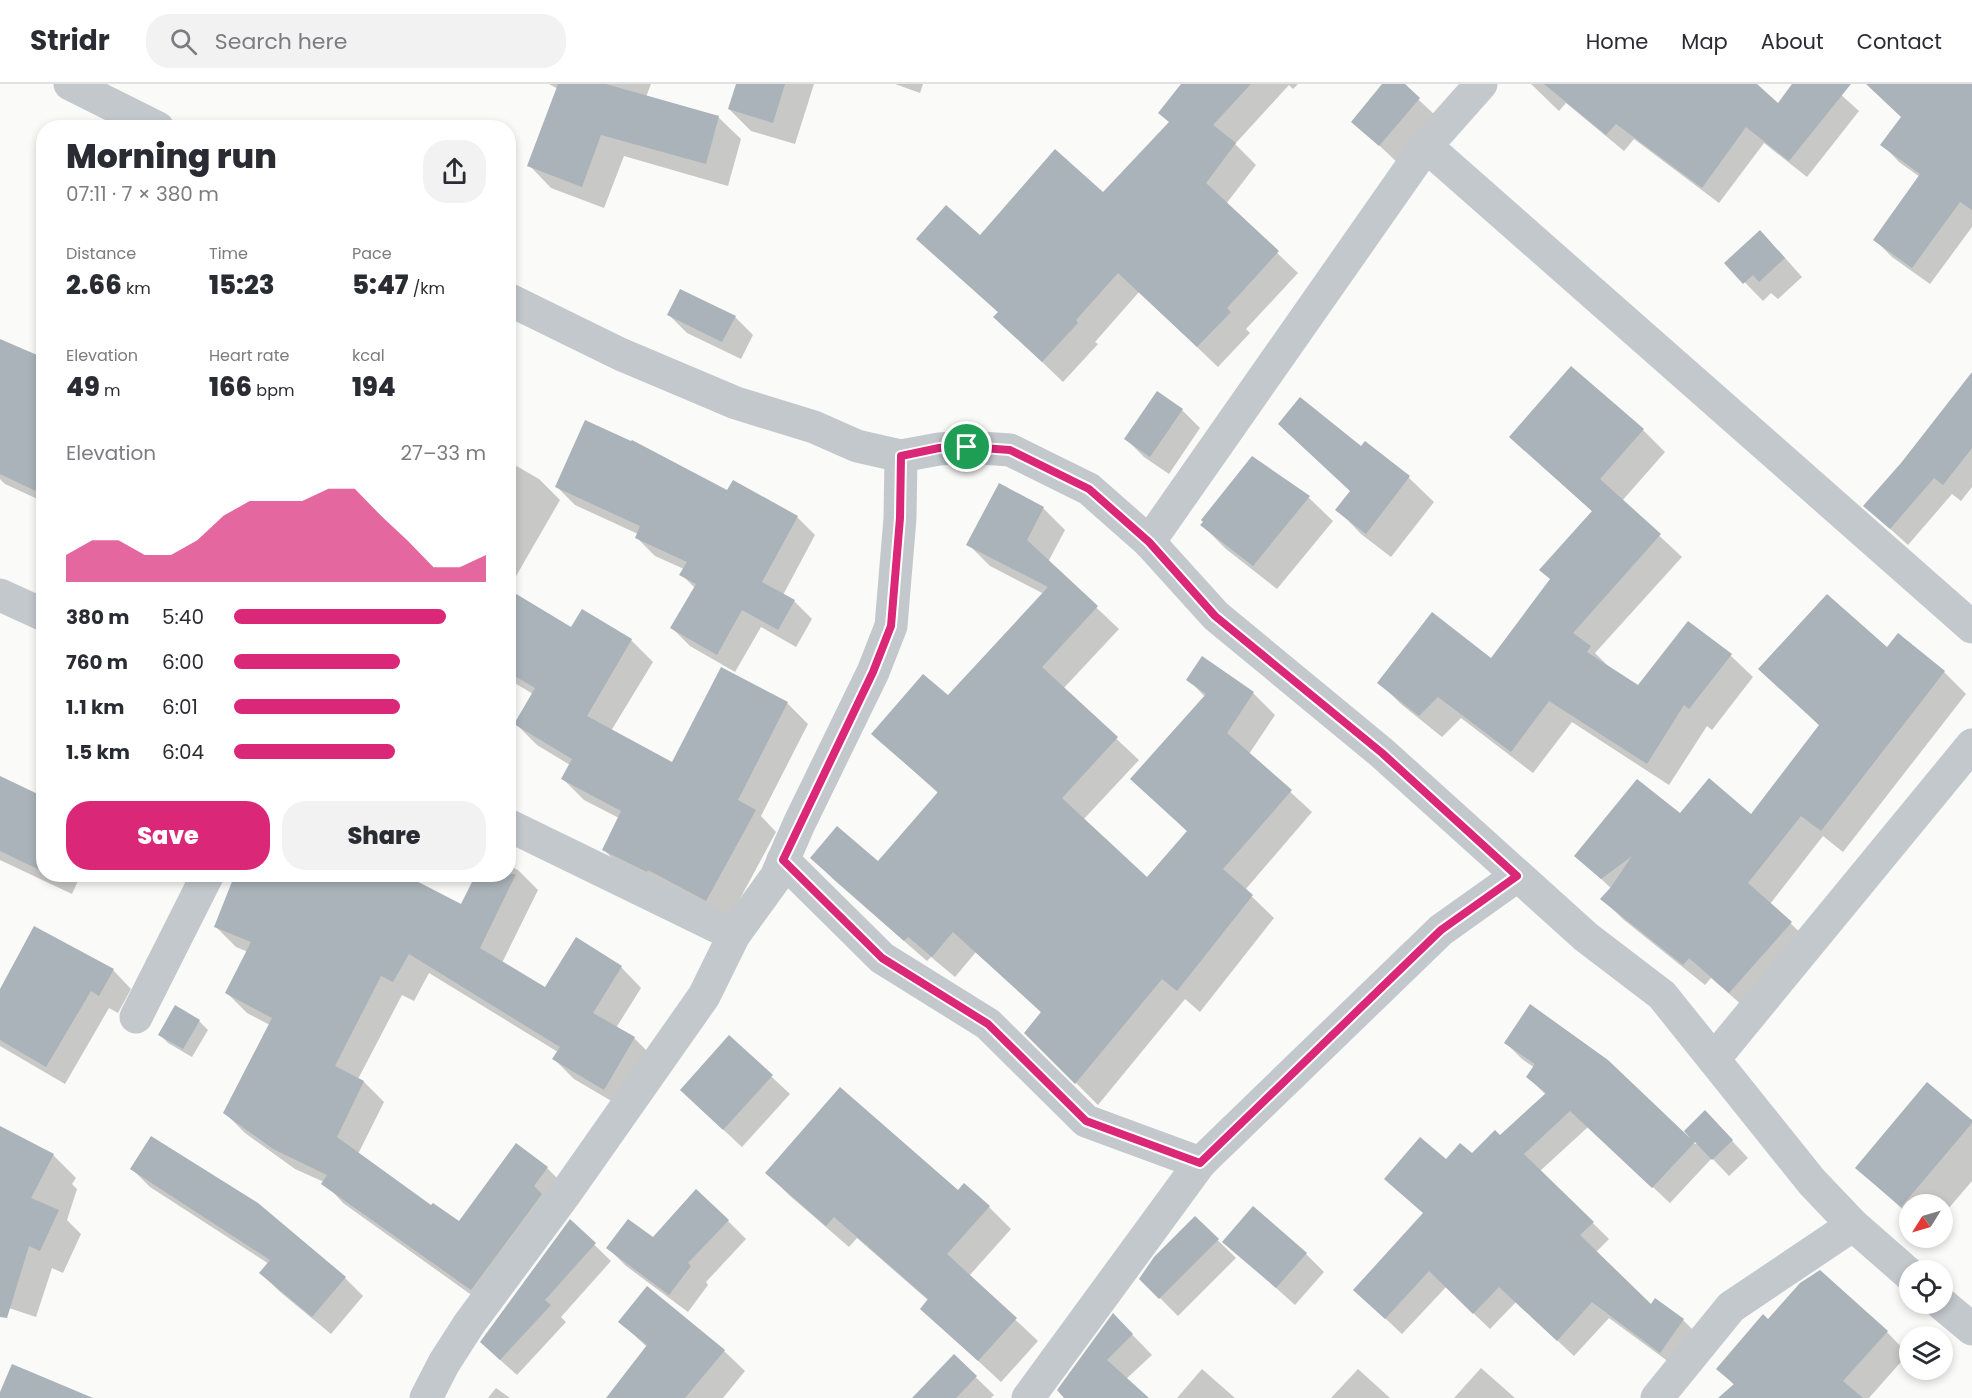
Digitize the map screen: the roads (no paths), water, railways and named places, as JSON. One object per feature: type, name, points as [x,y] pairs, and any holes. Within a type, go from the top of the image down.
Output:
[{"type":"street","points":[[70,84],[142,120]]},
{"type":"street","points":[[1149,542],[1426,146],[1481,84]]},
{"type":"street","points":[[1426,146],[1972,627]]},
{"type":"street","points":[[516,303],[620,354],[736,403],[814,427],[857,446],[901,456],[939,448],[1010,450],[1089,489],[1149,542],[1215,616],[1382,753],[1586,937],[1662,995],[1812,1182],[1853,1225],[1899,1265]]},
{"type":"street","points":[[426,1398],[444,1363],[470,1324],[565,1194],[704,996],[734,935],[776,877],[873,672],[891,626],[900,518],[901,456]]},
{"type":"street","points":[[0,595],[36,611]]},
{"type":"street","points":[[1714,1059],[1972,745]]},
{"type":"street","points":[[516,829],[734,935]]},
{"type":"street","points":[[783,860],[882,958],[988,1024],[1086,1121],[1200,1163]]},
{"type":"street","points":[[1028,1398],[1200,1163],[1441,930],[1517,876]]},
{"type":"street","points":[[136,1017],[204,882]]},
{"type":"street","points":[[1657,1398],[1731,1307],[1853,1225]]},
{"type":"street","points":[[1953,1313],[1972,1329]]}]
